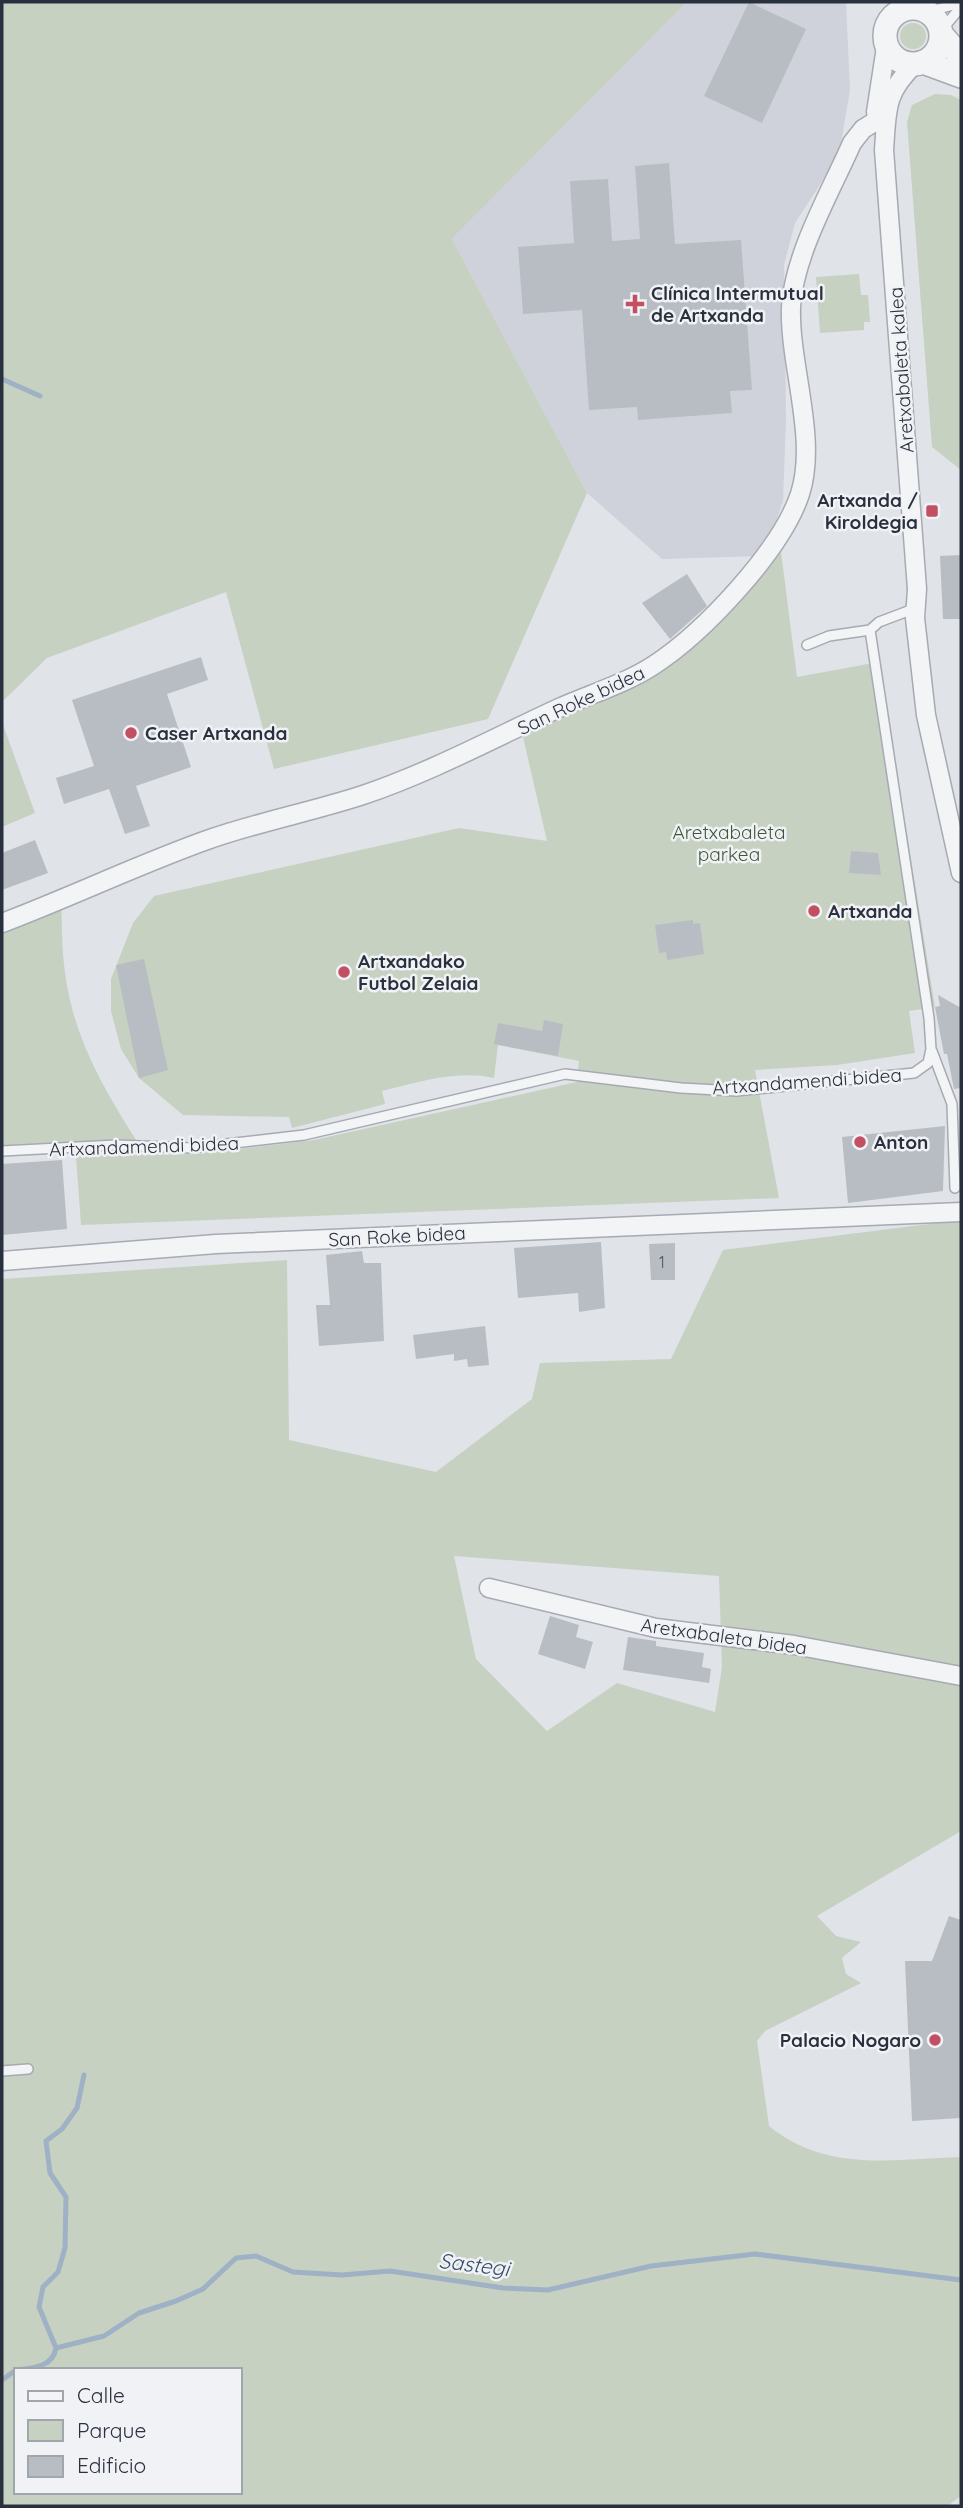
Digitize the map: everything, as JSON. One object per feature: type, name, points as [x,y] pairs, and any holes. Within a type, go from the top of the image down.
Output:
[{"type":"street","points":[[961,57],[921,8],[889,12],[885,30],[886,47],[898,60],[919,63],[961,76]]},
{"type":"street","points":[[919,63],[936,51],[941,33]]},
{"type":"street","name":"Aretxabaleta kalea","points":[[884,150],[876,121],[886,47]]},
{"type":"street","name":"Aretxabaleta kalea","points":[[918,607],[884,150],[889,95],[895,84],[919,63]]},
{"type":"street","name":"San Roke bidea","points":[[2,923],[208,840],[363,794],[473,751],[557,709],[633,677],[655,664],[710,617],[754,569],[782,529],[800,494],[805,452],[795,363],[793,290],[798,266],[852,143],[863,129],[876,121]]},
{"type":"street","points":[[918,607],[915,618],[926,715],[961,873]]},
{"type":"street","name":"San Roke bidea","points":[[2,1261],[243,1243],[961,1212]]},
{"type":"street","name":"Aretxabaleta bidea","points":[[489,1588],[656,1628],[794,1645],[961,1676]]},
{"type":"lane","points":[[921,8],[961,5]]},
{"type":"lane","points":[[941,33],[961,5]]},
{"type":"lane","points":[[807,645],[829,636],[870,630],[879,622],[918,607]]},
{"type":"lane","points":[[870,630],[931,1049],[952,1104],[955,1188]]},
{"type":"lane","name":"Artxandamendi bidea","points":[[2,1151],[116,1145],[192,1148],[304,1135],[565,1074],[681,1088],[736,1090],[872,1079],[914,1073],[928,1063],[931,1049]]},
{"type":"lane","points":[[2,2071],[28,2069]]},
{"type":"shaded area","name":"Clínica Intermutual de Artxanda","points":[[687,2],[846,2],[850,90],[839,155],[795,223],[784,265],[786,420],[783,501],[764,556],[662,559],[587,493],[452,239]]},
{"type":"green space","points":[[2,2],[687,2],[452,239],[587,493],[488,719],[274,769],[226,592],[47,658],[2,702]]},
{"type":"green space","points":[[913,23],[922,27],[926,36],[922,45],[913,49],[904,45],[900,36],[904,27]]},
{"type":"green space","points":[[935,94],[951,95],[961,100],[961,470],[932,447],[907,122],[912,105]]},
{"type":"green space","points":[[859,274],[861,295],[868,295],[870,322],[864,322],[864,330],[820,333],[816,277]]},
{"type":"green space","name":"Aretxabaleta parkea","points":[[781,552],[797,677],[879,662],[935,1007],[909,1011],[915,1053],[837,1065],[755,1070],[779,1198],[81,1225],[76,1156],[197,1154],[314,1140],[577,1082],[579,1061],[498,1045],[494,1078],[451,1076],[410,1084],[382,1091],[385,1104],[292,1128],[289,1117],[183,1115],[139,1078],[121,1049],[111,1011],[111,979],[133,923],[154,896],[459,828],[547,841],[523,737],[664,666],[715,620]]},
{"type":"green space","points":[[2,722],[35,813],[2,827]]},
{"type":"green space","points":[[61,888],[64,968],[76,1023],[102,1083],[136,1140],[2,1151],[2,913]]},
{"type":"green space","points":[[961,1220],[961,1831],[817,1916],[836,1936],[861,1942],[842,1958],[846,1974],[861,1983],[765,2031],[757,2041],[769,2126],[791,2141],[813,2151],[861,2160],[961,2157],[961,2496],[947,2506],[2,2506],[2,1279],[287,1260],[289,1440],[436,1472],[532,1399],[540,1363],[671,1359],[723,1250]],"holes":[[[454,1556],[719,1576],[722,1667],[715,1712],[617,1683],[547,1731],[476,1659]]]},
{"type":"building","points":[[749,2],[806,29],[762,123],[704,96]]},
{"type":"building","points":[[669,163],[675,244],[741,240],[752,390],[730,391],[732,413],[638,420],[637,407],[589,410],[582,310],[523,314],[518,247],[574,243],[570,181],[608,179],[612,241],[640,239],[635,166]]},
{"type":"building","points":[[961,555],[961,619],[943,619],[940,556]]},
{"type":"building","points":[[687,574],[707,606],[670,639],[642,603]]},
{"type":"building","name":"Caser Artxanda","points":[[201,657],[208,680],[167,694],[191,767],[136,786],[150,826],[125,834],[109,789],[64,804],[56,778],[94,766],[72,700]]},
{"type":"building","points":[[35,840],[48,873],[2,890],[2,853]]},
{"type":"building","points":[[851,851],[878,853],[881,875],[849,873]]},
{"type":"building","points":[[693,920],[693,924],[700,923],[704,954],[667,960],[666,952],[659,953],[655,925]]},
{"type":"building","points":[[144,959],[168,1070],[139,1078],[116,965]]},
{"type":"building","points":[[938,995],[961,1008],[961,1088],[954,1089],[947,1054],[944,1054],[935,1007],[940,1006]]},
{"type":"building","points":[[544,1020],[563,1024],[558,1056],[494,1044],[498,1023],[542,1031]]},
{"type":"building","points":[[945,1126],[943,1191],[848,1203],[842,1137]]},
{"type":"building","points":[[62,1160],[67,1229],[2,1235],[2,1164]]},
{"type":"building","points":[[601,1242],[605,1308],[579,1312],[578,1293],[518,1298],[514,1248]]},
{"type":"building","points":[[675,1243],[675,1280],[651,1280],[649,1244]]},
{"type":"building","points":[[362,1251],[364,1263],[381,1263],[384,1341],[319,1346],[316,1305],[330,1305],[326,1255]]},
{"type":"building","points":[[485,1326],[489,1365],[468,1367],[467,1359],[454,1361],[454,1354],[416,1359],[413,1335]]},
{"type":"building","points":[[550,1616],[579,1625],[576,1637],[593,1642],[585,1669],[538,1654]]},
{"type":"building","points":[[628,1637],[656,1641],[656,1646],[704,1653],[702,1667],[711,1669],[709,1683],[623,1670]]},
{"type":"building","name":"Palacio Nogaro","points":[[949,1916],[961,1920],[961,2118],[912,2121],[905,1961],[932,1961]]},
{"type":"waterway","points":[[2,379],[40,396]]},
{"type":"waterway","points":[[56,2348],[39,2307],[43,2287],[58,2272],[65,2248],[66,2197],[50,2173],[46,2141],[62,2129],[77,2108],[84,2075]]},
{"type":"waterway","name":"Sastegi","points":[[29,2368],[47,2363],[56,2348],[104,2336],[139,2313],[203,2289],[236,2258],[256,2256],[293,2272],[342,2275],[390,2271],[503,2288],[548,2290],[651,2266],[755,2254],[961,2280]]},
{"type":"waterway","name":"Sastegi","points":[[2,2380],[14,2371]]},
{"type":"place","name":"Clínica Intermutual de Artxanda","points":[[635,304]]},
{"type":"place","name":"Artxanda / Kiroldegia","points":[[932,511]]},
{"type":"place","name":"Caser Artxanda","points":[[131,733]]},
{"type":"place","name":"Artxanda","points":[[814,911]]},
{"type":"place","name":"Artxandako Futbol Zelaia","points":[[344,972]]},
{"type":"place","name":"Anton","points":[[860,1142]]},
{"type":"place","name":"Palacio Nogaro","points":[[935,2040]]}]
